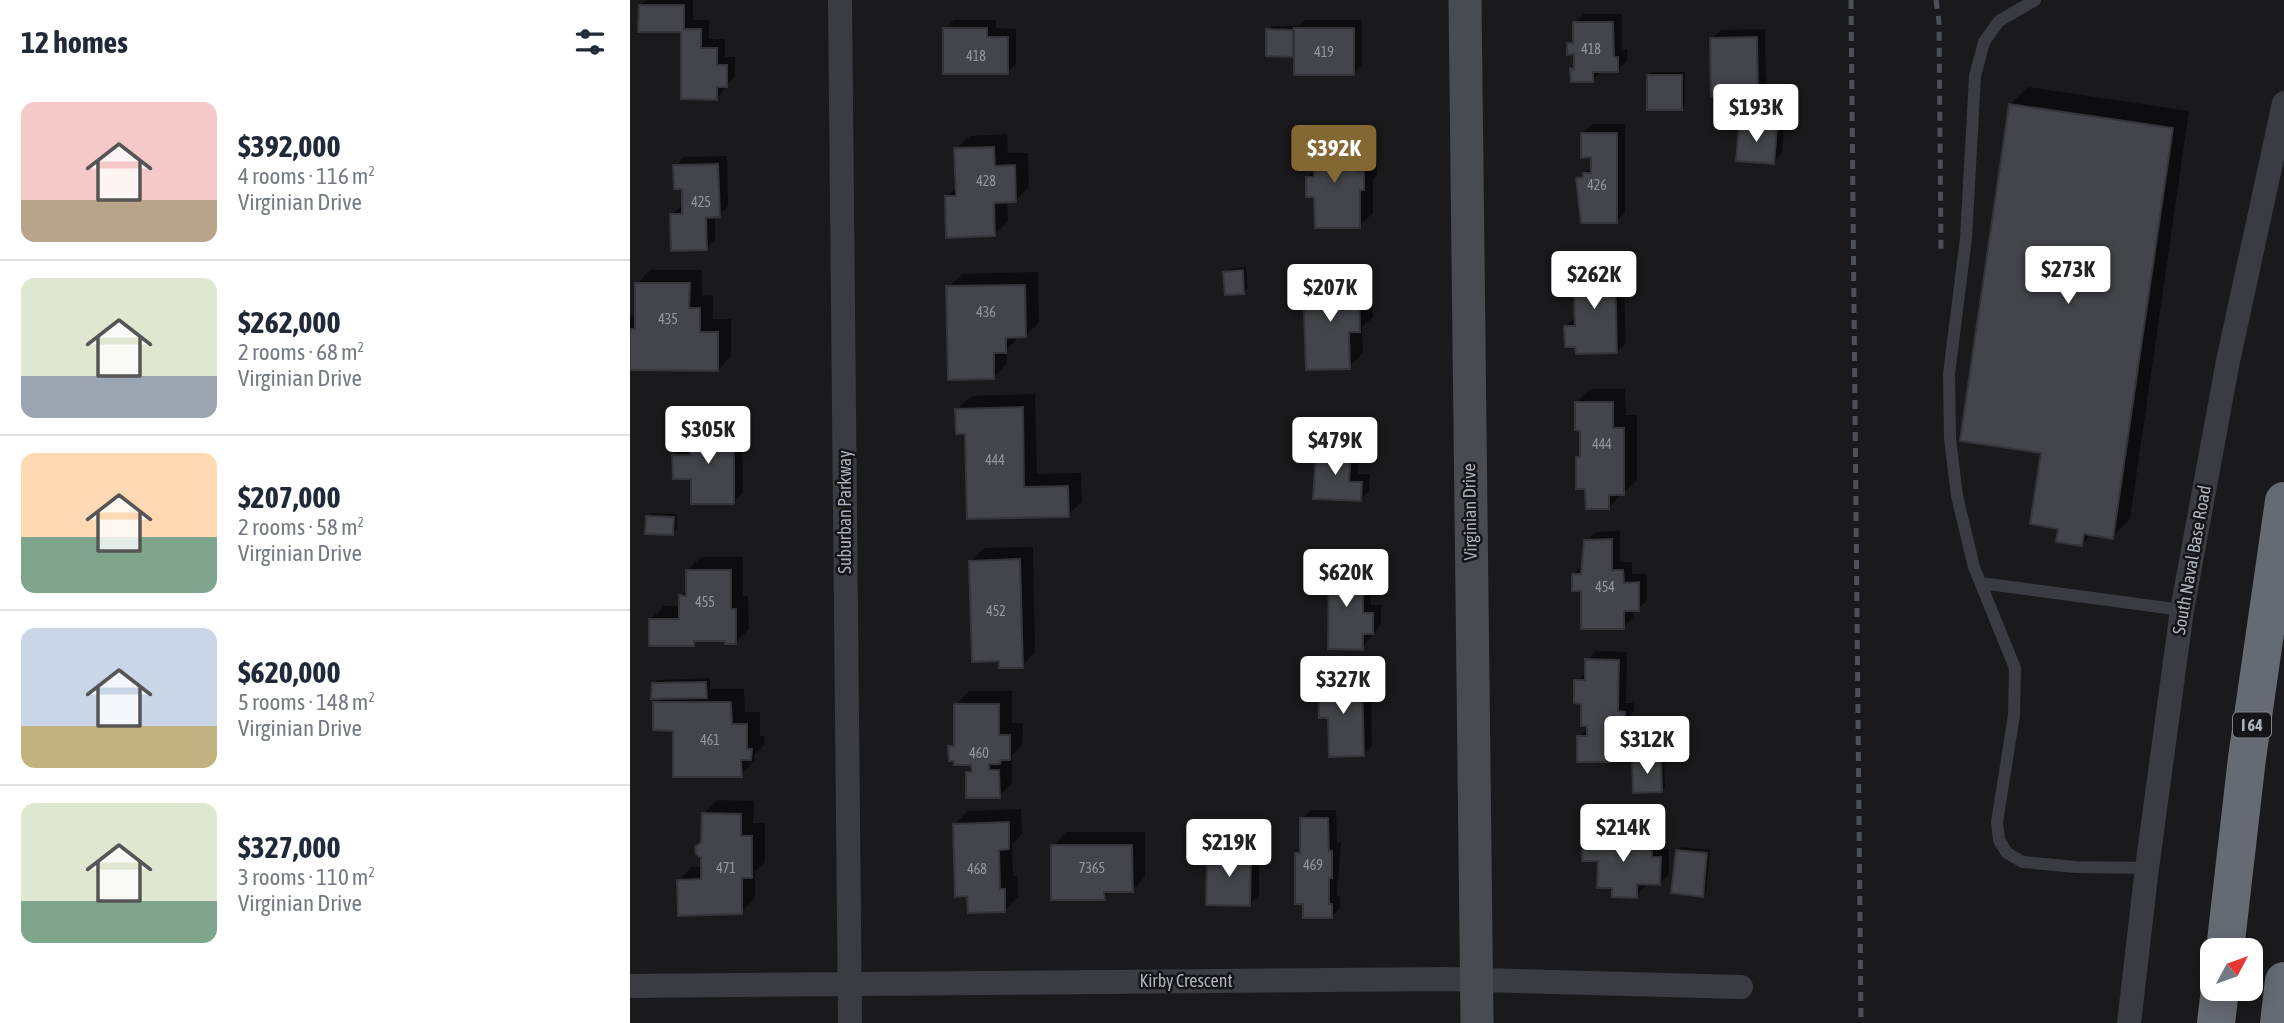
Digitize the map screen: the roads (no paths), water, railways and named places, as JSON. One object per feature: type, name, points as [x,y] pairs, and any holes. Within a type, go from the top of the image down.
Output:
[{"type":"highway","name":"I 64","points":[[2226,938],[2247,758],[2284,501]]},
{"type":"highway","points":[[2279,1023],[2284,981]]},
{"type":"highway","points":[[2216,1023],[2219,1001]]},
{"type":"street","name":"Suburban Parkway","points":[[840,0],[850,1023]]},
{"type":"street","name":"Virginian Drive","points":[[1465,0],[1477,1023]]},
{"type":"street","name":"South Naval Base Road","points":[[2129,1023],[2182,610],[2228,361],[2284,103]]},
{"type":"street","name":"Kirby Crescent","points":[[630,986],[1476,980],[1741,986]]},
{"type":"lane","points":[[2035,0],[1999,21],[1984,42],[1975,76],[1966,238],[1949,374],[1950,438],[1957,496],[1974,567],[2015,668],[2014,715],[1997,822],[1998,840],[2007,853],[2023,862],[2076,867],[2147,868]]},
{"type":"lane","points":[[1981,583],[2182,610]]},
{"type":"railway","points":[[1851,0],[1861,1023]]},
{"type":"railway","points":[[1936,0],[1939,22],[1941,251]]}]
